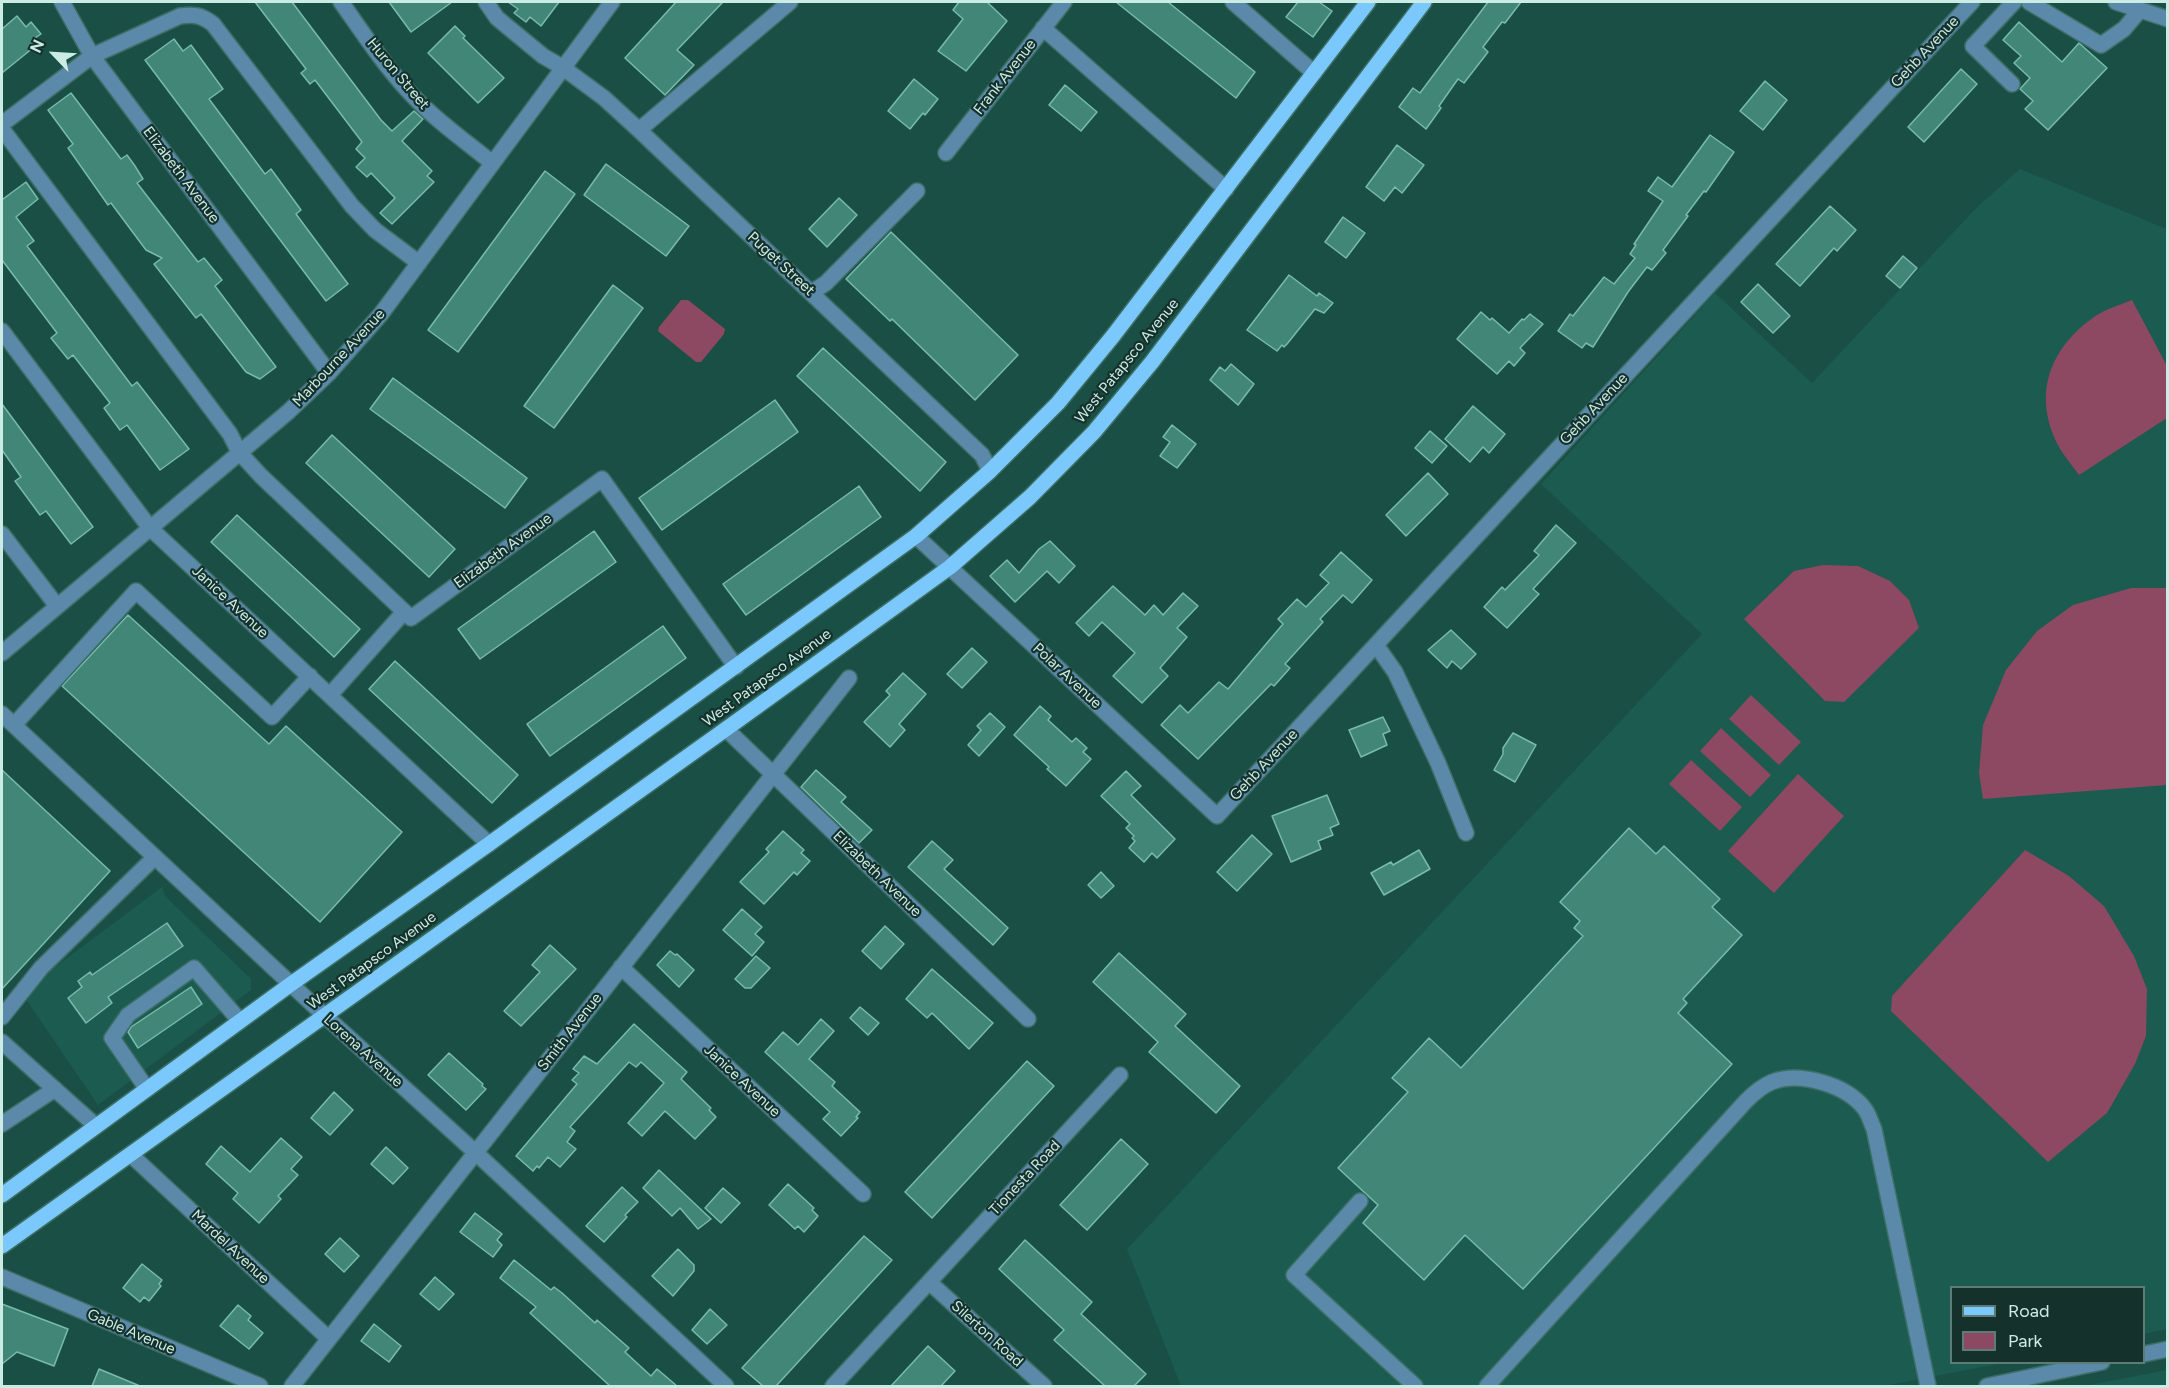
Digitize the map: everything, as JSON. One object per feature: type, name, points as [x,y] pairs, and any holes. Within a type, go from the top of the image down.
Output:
[{"type":"main road","name":"West Patapsco Avenue","points":[[2,1194],[916,536],[990,471],[1058,403],[1113,336],[1368,2]]},
{"type":"main road","name":"West Patapsco Avenue","points":[[2,1246],[950,567],[1030,497],[1094,432],[1152,362],[1425,2]]},
{"type":"street","name":"Elizabeth Avenue","points":[[62,2],[92,56],[329,373]]},
{"type":"street","name":"Huron Street","points":[[341,2],[381,58],[411,94],[438,121],[491,162]]},
{"type":"street","name":"Puget Street","points":[[486,2],[497,18],[543,56],[604,98],[639,130],[982,455],[990,471]]},
{"type":"street","name":"Marbourne Avenue","points":[[2,653],[288,412],[329,373],[381,314],[491,162],[612,2]]},
{"type":"street","points":[[639,130],[790,2]]},
{"type":"street","name":"Frank Avenue","points":[[946,153],[1064,2]]},
{"type":"street","points":[[1233,2],[1314,73]]},
{"type":"street","name":"Gehb Avenue","points":[[1217,816],[1972,2]]},
{"type":"street","points":[[2012,84],[1973,46],[2014,2]]},
{"type":"street","points":[[2029,2],[2101,45],[2124,30],[2140,10]]},
{"type":"street","points":[[2116,2],[2168,19]]},
{"type":"street","points":[[330,695],[404,612],[261,476],[239,452],[230,434],[2,127],[92,56],[180,16],[192,14],[203,16],[213,24],[352,206],[375,230],[419,263]]},
{"type":"street","points":[[1043,28],[1226,189]]},
{"type":"street","points":[[811,293],[826,283],[917,191]]},
{"type":"street","name":"Janice Avenue","points":[[2,331],[150,528],[489,844]]},
{"type":"street","name":"Elizabeth Avenue","points":[[404,612],[411,618],[602,479],[736,667]]},
{"type":"street","points":[[2,534],[57,606]]},
{"type":"street","name":"Polar Avenue","points":[[916,536],[1217,816]]},
{"type":"street","points":[[14,725],[136,591],[272,717],[310,676]]},
{"type":"street","points":[[1376,645],[1395,672],[1438,763],[1466,832]]},
{"type":"street","name":"Smith Avenue","points":[[292,1386],[849,678]]},
{"type":"street","name":"Lorena Avenue","points":[[2,714],[726,1386]]},
{"type":"street","name":"Elizabeth Avenue","points":[[726,729],[1028,1019]]},
{"type":"street","points":[[2,1017],[41,968],[155,857]]},
{"type":"street","name":"Janice Avenue","points":[[621,967],[863,1194]]},
{"type":"street","points":[[147,1089],[112,1038],[128,1015],[194,968],[240,1021]]},
{"type":"street","points":[[2,1042],[96,1126]]},
{"type":"street","name":"Tionesta Road","points":[[929,1282],[1120,1075]]},
{"type":"street","points":[[1487,1386],[1752,1095],[1774,1081],[1788,1079],[1810,1080],[1835,1087],[1851,1096],[1865,1109],[1874,1130],[1928,1386]]},
{"type":"street","points":[[2,1124],[55,1089]]},
{"type":"street","name":"Mardel Avenue","points":[[131,1155],[328,1338]]},
{"type":"street","points":[[1360,1202],[1294,1275],[1415,1386]]},
{"type":"street","name":"Gable Avenue","points":[[2,1277],[260,1386]]},
{"type":"street","points":[[833,1386],[929,1282]]},
{"type":"street","name":"Silerton Road","points":[[929,1282],[1044,1386]]},
{"type":"street","points":[[2145,1354],[2168,1349]]},
{"type":"street","points":[[1987,1386],[2092,1364]]},
{"type":"shaded area","points":[[2020,169],[2167,229],[2167,1329],[2145,1334],[2145,1286],[1950,1286],[1950,1364],[1998,1364],[1884,1386],[1181,1386],[1127,1249],[1702,634],[1541,484],[1715,293],[1812,383],[1978,206]]},
{"type":"shaded area","points":[[162,887],[165,896],[251,979],[251,990],[98,1105],[25,998],[47,973]]},
{"type":"shaded area","points":[[2167,1370],[2167,1386],[2084,1386]]},
{"type":"green space","points":[[681,300],[688,300],[725,329],[724,334],[701,362],[696,362],[658,331]]},
{"type":"green space","points":[[2132,300],[2167,366],[2167,418],[2079,475],[2060,449],[2050,426],[2046,408],[2046,390],[2050,374],[2056,358],[2079,329],[2098,314]]},
{"type":"green space","points":[[1823,565],[1858,566],[1890,581],[1909,600],[1919,628],[1844,702],[1825,701],[1744,619],[1794,571]]},
{"type":"green space","points":[[2131,588],[2167,588],[2167,785],[1983,799],[1979,773],[1983,725],[2006,670],[2037,631],[2073,605]]},
{"type":"green space","points":[[1751,695],[1801,742],[1779,765],[1729,719]]},
{"type":"green space","points":[[1721,728],[1771,775],[1750,797],[1700,751]]},
{"type":"green space","points":[[1691,760],[1742,807],[1720,831],[1669,784]]},
{"type":"green space","points":[[1798,774],[1844,816],[1774,893],[1728,851]]},
{"type":"green space","points":[[2025,850],[2069,876],[2104,906],[2134,956],[2147,989],[2146,1036],[2135,1064],[2107,1113],[2048,1162],[1891,1011],[1892,996]]},
{"type":"building","points":[[255,2],[292,2],[381,120],[392,131],[414,111],[423,119],[402,141],[432,171],[427,176],[434,182],[392,224],[380,213],[395,198],[371,173],[367,177],[356,167],[365,158],[356,149],[362,142],[315,80],[310,84],[301,73],[306,69]]},
{"type":"building","points":[[389,2],[452,2],[411,32]]},
{"type":"building","points":[[508,2],[559,2],[541,26],[530,17],[526,22],[514,13],[518,9]]},
{"type":"building","points":[[676,2],[723,2],[677,50],[694,65],[665,95],[625,58]]},
{"type":"building","points":[[959,2],[987,2],[1007,21],[966,71],[938,51],[963,19],[953,10]]},
{"type":"building","points":[[1116,2],[1168,2],[1255,72],[1236,98]]},
{"type":"building","points":[[1298,2],[1319,2],[1332,11],[1313,37],[1286,17]]},
{"type":"building","points":[[1488,2],[1521,2],[1483,47],[1488,52],[1464,83],[1458,79],[1426,129],[1399,107],[1413,88],[1420,93]]},
{"type":"building","points":[[17,16],[26,27],[31,22],[41,34],[35,38],[39,43],[2,73],[2,29]]},
{"type":"building","points":[[2019,22],[2062,62],[2079,43],[2107,68],[2048,130],[2025,109],[2033,101],[2020,89],[2030,78],[2014,63],[2021,56],[2003,40]]},
{"type":"building","points":[[455,26],[465,36],[463,38],[504,78],[478,103],[428,53]]},
{"type":"building","points":[[174,39],[183,51],[191,45],[223,89],[209,99],[265,174],[271,169],[301,210],[296,214],[348,284],[326,301],[145,60]]},
{"type":"building","points":[[1961,69],[1977,84],[1924,142],[1908,127]]},
{"type":"building","points":[[914,79],[938,99],[910,129],[888,111]]},
{"type":"building","points":[[1765,81],[1787,100],[1763,130],[1740,111]]},
{"type":"building","points":[[1065,85],[1097,112],[1081,131],[1049,105]]},
{"type":"building","points":[[71,93],[121,159],[127,155],[143,179],[137,183],[198,262],[204,258],[222,280],[215,286],[276,367],[260,379],[246,372],[201,314],[196,318],[154,264],[162,258],[146,250],[111,203],[108,205],[68,148],[73,144],[48,110]]},
{"type":"building","points":[[1710,135],[1734,152],[1706,192],[1704,191],[1686,215],[1688,216],[1663,250],[1666,253],[1652,270],[1647,267],[1593,347],[1586,343],[1582,348],[1558,331],[1570,314],[1573,316],[1604,277],[1614,284],[1635,258],[1630,254],[1636,245],[1634,244],[1663,201],[1648,191],[1658,177],[1672,187]]},
{"type":"building","points":[[1397,145],[1424,165],[1402,193],[1395,187],[1384,201],[1366,187]]},
{"type":"building","points":[[606,164],[689,226],[666,256],[584,195]]},
{"type":"building","points":[[545,171],[575,194],[458,352],[428,330]]},
{"type":"building","points":[[26,182],[38,199],[16,217],[34,241],[27,246],[132,386],[137,382],[189,449],[160,470],[127,425],[120,430],[104,408],[110,403],[73,355],[68,359],[51,338],[57,333],[2,260],[2,198]]},
{"type":"building","points":[[839,198],[857,215],[827,247],[809,229]]},
{"type":"building","points":[[1830,206],[1856,230],[1837,251],[1834,248],[1800,286],[1776,264]]},
{"type":"building","points":[[1343,217],[1365,233],[1346,258],[1325,242]]},
{"type":"building","points":[[891,232],[1018,355],[975,400],[892,319],[890,321],[846,279]]},
{"type":"building","points":[[1903,256],[1917,268],[1900,288],[1886,276]]},
{"type":"building","points":[[1289,275],[1317,296],[1319,293],[1333,303],[1324,313],[1315,309],[1287,344],[1284,347],[1282,345],[1277,351],[1247,330]]},
{"type":"building","points":[[1758,284],[1790,316],[1773,333],[1741,302]]},
{"type":"building","points":[[613,285],[643,308],[554,428],[524,406]]},
{"type":"building","points":[[1481,312],[1490,320],[1492,318],[1509,333],[1530,314],[1543,324],[1520,348],[1525,353],[1514,366],[1509,361],[1497,374],[1457,339]]},
{"type":"building","points":[[823,348],[946,462],[920,491],[797,376]]},
{"type":"building","points":[[1231,364],[1254,384],[1238,405],[1210,380],[1220,367],[1225,371]]},
{"type":"building","points":[[393,378],[527,478],[505,508],[370,409]]},
{"type":"building","points":[[775,400],[798,432],[662,530],[639,498]]},
{"type":"building","points":[[2,404],[93,527],[71,544],[46,511],[40,515],[15,481],[21,477],[2,450]]},
{"type":"building","points":[[1473,406],[1505,434],[1489,453],[1483,447],[1470,462],[1445,439]]},
{"type":"building","points":[[1172,425],[1196,444],[1177,468],[1160,456],[1170,442],[1163,437]]},
{"type":"building","points":[[1430,431],[1447,446],[1432,463],[1415,448]]},
{"type":"building","points":[[332,435],[455,549],[429,577],[306,463]]},
{"type":"building","points":[[1428,473],[1448,494],[1406,536],[1386,515]]},
{"type":"building","points":[[859,486],[881,517],[746,615],[723,584]]},
{"type":"building","points":[[237,515],[360,629],[334,657],[211,542]]},
{"type":"building","points":[[1556,525],[1576,543],[1533,589],[1539,594],[1507,628],[1484,607],[1502,587],[1505,590],[1539,555],[1534,551]]},
{"type":"building","points":[[594,531],[616,562],[480,659],[458,629]]},
{"type":"building","points":[[1050,541],[1075,566],[1059,583],[1047,571],[1015,602],[990,576],[1007,560],[1019,573],[1039,549]]},
{"type":"building","points":[[1341,552],[1372,580],[1352,603],[1343,595],[1320,619],[1323,622],[1285,664],[1290,668],[1274,686],[1271,684],[1198,759],[1161,725],[1180,705],[1188,713],[1219,682],[1228,689],[1283,624],[1278,619],[1297,599],[1306,607],[1329,583],[1320,575]]},
{"type":"building","points":[[1113,586],[1145,615],[1154,605],[1163,615],[1183,593],[1198,606],[1177,628],[1187,637],[1160,668],[1168,676],[1142,703],[1113,676],[1135,653],[1102,622],[1089,636],[1076,623]]},
{"type":"building","points":[[128,615],[269,744],[286,726],[402,832],[320,922],[62,686]]},
{"type":"building","points":[[663,626],[686,658],[550,756],[527,724]]},
{"type":"building","points":[[1451,630],[1476,654],[1461,669],[1452,661],[1447,668],[1428,650]]},
{"type":"building","points":[[972,648],[987,662],[962,688],[947,674]]},
{"type":"building","points":[[395,661],[518,775],[492,803],[369,689]]},
{"type":"building","points":[[903,673],[926,694],[899,724],[905,730],[890,747],[864,722],[890,695],[886,691]]},
{"type":"building","points":[[1040,706],[1051,716],[1048,720],[1072,742],[1076,738],[1087,748],[1083,752],[1091,759],[1066,786],[1014,735]]},
{"type":"building","points":[[990,713],[1005,727],[979,756],[968,745],[981,730],[977,726]]},
{"type":"building","points":[[1383,717],[1390,731],[1383,734],[1387,745],[1361,757],[1349,730]]},
{"type":"building","points":[[1513,733],[1536,745],[1515,782],[1494,770],[1503,754],[1503,748]]},
{"type":"building","points":[[2,770],[110,871],[2,989]]},
{"type":"building","points":[[816,770],[846,797],[841,802],[872,830],[859,843],[801,787]]},
{"type":"building","points":[[1126,771],[1141,786],[1131,795],[1175,839],[1157,858],[1152,853],[1144,862],[1129,848],[1135,841],[1132,838],[1134,836],[1126,828],[1130,824],[1101,796]]},
{"type":"building","points":[[1327,795],[1339,824],[1330,828],[1333,835],[1318,841],[1321,849],[1291,862],[1272,816]]},
{"type":"building","points":[[1629,828],[1656,854],[1664,846],[1720,899],[1712,907],[1742,935],[1683,999],[1687,1003],[1678,1013],[1732,1064],[1523,1289],[1465,1235],[1424,1280],[1363,1223],[1378,1205],[1338,1168],[1408,1092],[1392,1078],[1429,1038],[1461,1068],[1583,936],[1574,928],[1580,921],[1560,902]]},
{"type":"building","points":[[783,831],[804,850],[801,853],[810,861],[797,875],[794,872],[764,904],[740,882],[769,852],[766,849]]},
{"type":"building","points":[[1252,835],[1272,854],[1237,891],[1217,872]]},
{"type":"building","points":[[932,841],[953,860],[944,869],[1008,928],[993,945],[908,867]]},
{"type":"building","points":[[1419,850],[1430,869],[1384,895],[1371,873],[1391,862],[1393,865]]},
{"type":"building","points":[[1101,872],[1114,886],[1101,898],[1088,885]]},
{"type":"building","points":[[742,909],[762,927],[755,934],[764,942],[752,956],[723,930]]},
{"type":"building","points":[[167,923],[183,946],[108,997],[112,1003],[86,1023],[68,998],[82,987],[78,981],[90,972],[92,975]]},
{"type":"building","points":[[885,926],[904,944],[881,969],[862,951]]},
{"type":"building","points":[[550,945],[576,969],[521,1026],[504,1011],[540,972],[532,965]]},
{"type":"building","points":[[670,951],[677,954],[694,970],[679,987],[657,965]]},
{"type":"building","points":[[1119,953],[1186,1014],[1175,1026],[1240,1086],[1216,1113],[1149,1052],[1158,1042],[1093,982]]},
{"type":"building","points":[[756,956],[770,968],[751,988],[745,988],[735,979]]},
{"type":"building","points":[[932,969],[993,1023],[969,1049],[932,1013],[927,1018],[906,999]]},
{"type":"building","points":[[191,987],[202,1004],[138,1048],[128,1032],[131,1027]]},
{"type":"building","points":[[860,1007],[879,1023],[868,1035],[850,1018]]},
{"type":"building","points":[[821,1019],[834,1031],[809,1059],[835,1082],[832,1086],[860,1112],[856,1117],[858,1118],[841,1136],[823,1119],[830,1112],[765,1052],[783,1032],[798,1045]]},
{"type":"building","points":[[634,1024],[687,1072],[681,1079],[711,1108],[709,1110],[716,1117],[695,1139],[665,1111],[642,1136],[628,1123],[664,1083],[641,1062],[636,1067],[629,1062],[570,1127],[575,1131],[567,1142],[576,1149],[560,1167],[548,1157],[539,1168],[537,1166],[533,1171],[516,1156],[577,1084],[572,1080],[579,1073],[573,1069],[584,1056],[597,1064]]},
{"type":"building","points":[[449,1053],[486,1089],[466,1110],[428,1075]]},
{"type":"building","points":[[1027,1061],[1054,1086],[932,1218],[905,1192]]},
{"type":"building","points":[[334,1092],[353,1110],[330,1135],[311,1118]]},
{"type":"building","points":[[281,1138],[302,1157],[291,1169],[298,1175],[278,1196],[281,1199],[259,1223],[233,1199],[238,1193],[206,1164],[221,1146],[250,1172]]},
{"type":"building","points":[[1121,1139],[1148,1164],[1087,1230],[1060,1205]]},
{"type":"building","points":[[386,1147],[408,1168],[393,1184],[371,1164]]},
{"type":"building","points":[[659,1170],[711,1219],[698,1229],[680,1208],[672,1216],[643,1188]]},
{"type":"building","points":[[788,1184],[814,1208],[812,1210],[818,1216],[804,1232],[798,1226],[795,1229],[769,1205]]},
{"type":"building","points":[[622,1187],[638,1202],[604,1242],[586,1226]]},
{"type":"building","points":[[723,1188],[740,1203],[721,1223],[705,1208]]},
{"type":"building","points":[[475,1213],[502,1234],[497,1240],[502,1245],[493,1257],[460,1232]]},
{"type":"building","points":[[864,1236],[892,1260],[776,1386],[763,1386],[742,1368]]},
{"type":"building","points":[[340,1238],[359,1256],[344,1272],[325,1254]]},
{"type":"building","points":[[1025,1240],[1092,1302],[1081,1314],[1146,1374],[1134,1386],[1105,1386],[1054,1340],[1064,1330],[999,1269]]},
{"type":"building","points":[[678,1249],[694,1265],[694,1271],[673,1296],[652,1276]]},
{"type":"building","points":[[514,1260],[551,1290],[554,1287],[562,1293],[595,1323],[597,1320],[629,1348],[625,1352],[651,1376],[657,1369],[677,1386],[610,1386],[530,1313],[536,1307],[500,1278]]},
{"type":"building","points":[[142,1264],[162,1280],[159,1284],[161,1286],[149,1301],[144,1297],[140,1302],[123,1288]]},
{"type":"building","points":[[435,1277],[454,1294],[439,1310],[420,1294]]},
{"type":"building","points":[[2,1304],[68,1329],[54,1366],[17,1352],[2,1364]]},
{"type":"building","points":[[238,1305],[251,1316],[248,1320],[263,1333],[249,1349],[220,1326]]},
{"type":"building","points":[[710,1309],[727,1325],[707,1344],[692,1330]]},
{"type":"building","points":[[374,1324],[401,1346],[389,1362],[361,1341]]},
{"type":"building","points":[[928,1346],[955,1371],[941,1386],[891,1386]]},
{"type":"building","points":[[99,1369],[140,1386],[92,1386]]}]
